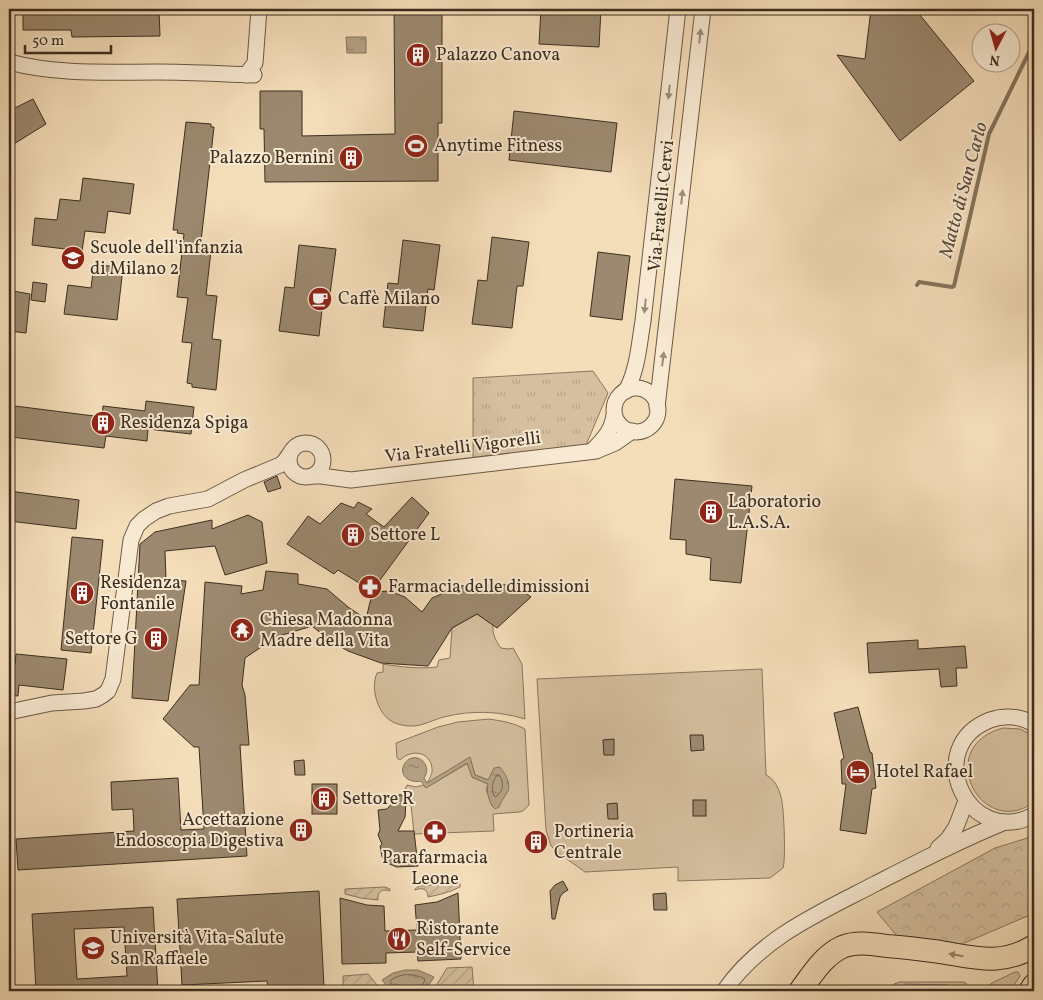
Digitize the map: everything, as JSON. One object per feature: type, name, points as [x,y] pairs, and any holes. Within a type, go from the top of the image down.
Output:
[{"type":"highway","points":[[800,991],[824,960],[837,950],[849,945],[876,944],[988,959],[1016,955],[1034,946]]},
{"type":"highway","points":[[1030,991],[1034,985]]},
{"type":"street","points":[[9,62],[23,66],[70,72],[250,75],[255,63],[258,9]]},
{"type":"street","name":"Via Fratelli Cervi","points":[[626,391],[634,372],[643,321],[678,9]]},
{"type":"street","name":"Via Fratelli Cervi","points":[[657,407],[703,9]]},
{"type":"street","points":[[592,451],[609,432],[613,423],[615,404],[617,398],[626,391],[637,388],[648,392],[653,396],[657,407],[656,418],[652,425],[642,431],[632,431],[620,426],[614,415]]},
{"type":"street","name":"Via Fratelli Vigorelli","points":[[313,476],[351,480],[592,451],[609,446],[632,431]]},
{"type":"street","points":[[9,712],[52,703],[90,700],[103,695],[109,688],[113,679],[132,534],[144,519],[156,511],[169,506],[208,499],[240,482],[274,468],[284,462],[296,446],[307,443],[318,449],[322,454],[327,470],[340,479]]},
{"type":"street","points":[[289,456],[289,464],[292,471]]},
{"type":"street","points":[[274,468],[292,471],[301,477],[309,477],[319,471],[323,461]]},
{"type":"street","points":[[1034,724],[1019,718],[1000,718],[982,724],[967,737],[960,748],[956,770],[960,789],[966,801],[986,817],[1005,822],[1018,821],[1034,815]]},
{"type":"street","points":[[928,856],[948,839],[956,828],[966,801]]},
{"type":"street","points":[[724,991],[759,952],[803,922],[928,856],[1005,822]]},
{"type":"green space","points":[[593,371],[608,393],[586,445],[473,458],[473,378]]},
{"type":"green space","points":[[477,614],[493,625],[495,637],[501,648],[513,648],[522,664],[525,719],[485,712],[464,713],[415,726],[407,726],[395,723],[389,719],[380,708],[374,687],[377,673],[383,672],[383,664],[424,668],[437,667],[439,660],[450,658],[452,628]]},
{"type":"green space","points":[[762,669],[766,775],[776,784],[782,802],[784,821],[783,868],[770,878],[678,881],[678,867],[585,872],[551,846],[546,830],[537,679]]},
{"type":"green space","points":[[489,719],[503,721],[525,729],[529,805],[519,812],[493,814],[494,831],[414,834],[411,805],[404,805],[399,801],[407,785],[416,787],[424,785],[426,788],[468,763],[472,777],[488,784],[486,789],[492,806],[499,806],[507,792],[489,780],[475,775],[470,758],[427,783],[432,770],[431,762],[428,758],[414,753],[404,756],[400,760],[397,758],[396,743],[438,727],[458,722]]},
{"type":"green space","points":[[1003,728],[1020,729],[1034,736],[1034,802],[1015,811],[997,810],[983,801],[972,787],[968,770],[971,753],[982,738]]},
{"type":"green space","points":[[1034,836],[1034,909],[1030,915],[955,947],[897,936],[877,912],[995,848]]},
{"type":"green space","points":[[460,883],[460,887],[456,889],[428,897],[424,889],[415,890],[419,886]]},
{"type":"green space","points":[[385,887],[390,889],[390,891],[381,891],[378,895],[378,900],[345,894],[345,889]]},
{"type":"green space","points":[[472,967],[474,991],[433,991],[447,968]]},
{"type":"green space","points":[[1018,972],[1020,976],[1010,991],[981,991],[992,983]]},
{"type":"green space","points":[[368,974],[382,991],[343,991],[343,976]]},
{"type":"green space","points":[[900,982],[962,982],[966,983],[967,987],[964,991],[948,991],[947,985],[904,984],[902,991],[896,988],[893,991],[887,991],[894,984]]},
{"type":"water","points":[[346,37],[366,37],[366,53],[347,53]]},
{"type":"water","points":[[470,757],[475,775],[488,780],[494,768],[500,767],[506,775],[509,788],[499,807],[495,809],[491,804],[488,797],[488,784],[472,777],[467,763],[426,788],[421,781],[417,782],[406,778],[403,771],[405,763],[409,759],[418,758],[422,760],[427,768],[424,778],[427,783]]},
{"type":"water","points":[[405,970],[418,970],[434,977],[425,991],[391,991],[382,980],[393,973]]},
{"type":"building","points":[[23,9],[159,9],[160,36],[72,37],[71,30],[23,30]]},
{"type":"building","points":[[394,9],[442,9],[442,123],[438,123],[438,181],[265,182],[264,129],[260,129],[260,91],[302,91],[302,136],[395,134]]},
{"type":"building","points":[[541,9],[601,9],[599,47],[539,44]]},
{"type":"building","points":[[871,9],[915,9],[974,81],[900,141],[837,55],[865,59]]},
{"type":"building","points":[[33,99],[46,124],[9,147],[9,111]]},
{"type":"building","points":[[514,111],[617,123],[611,172],[509,160]]},
{"type":"building","points":[[186,122],[211,124],[211,127],[214,127],[200,250],[211,251],[206,295],[217,296],[212,339],[221,340],[216,390],[192,387],[192,384],[187,383],[192,343],[182,342],[188,298],[177,297],[184,234],[177,233],[178,230],[173,230]]},
{"type":"building","points":[[83,178],[134,184],[130,214],[108,211],[105,233],[85,231],[82,251],[32,245],[35,218],[57,220],[60,199],[80,201]]},
{"type":"building","points":[[492,237],[529,242],[523,286],[517,286],[512,328],[472,324],[478,280],[487,281]]},
{"type":"building","points":[[403,240],[440,245],[434,290],[428,289],[423,331],[383,327],[388,283],[398,284]]},
{"type":"building","points":[[299,245],[336,249],[330,294],[324,293],[319,336],[279,331],[285,287],[294,288]]},
{"type":"building","points":[[598,252],[630,256],[622,320],[590,316]]},
{"type":"building","points":[[94,264],[123,268],[117,320],[64,314],[68,285],[91,288]]},
{"type":"building","points":[[33,282],[47,284],[45,302],[31,300]]},
{"type":"building","points":[[13,291],[30,294],[26,333],[9,331],[9,303],[12,303]]},
{"type":"building","name":"Residenza Spiga","points":[[146,401],[194,407],[191,434],[148,429],[147,441],[106,436],[104,448],[11,437],[15,406],[102,417],[103,406],[145,411]]},
{"type":"building","points":[[277,476],[281,488],[268,492],[264,482]]},
{"type":"building","name":"Laboratorio L.A.S.A.","points":[[675,479],[752,486],[741,583],[710,580],[711,558],[686,554],[686,540],[670,539]]},
{"type":"building","points":[[9,491],[79,500],[76,529],[9,521]]},
{"type":"building","name":"Settore L","points":[[412,497],[429,513],[372,591],[338,570],[334,574],[287,544],[308,516],[320,524],[341,503],[354,508],[358,502],[372,509],[366,514],[384,527]]},
{"type":"building","name":"Settore G","points":[[248,515],[262,522],[267,563],[225,575],[215,546],[165,551],[166,580],[186,581],[168,701],[132,698],[140,544],[155,532],[212,520],[212,529]]},
{"type":"building","name":"Residenza Fontanile","points":[[72,537],[103,540],[91,653],[61,650]]},
{"type":"building","points":[[266,571],[298,574],[298,584],[327,589],[366,619],[371,598],[363,593],[389,591],[405,597],[422,612],[432,598],[460,586],[496,584],[516,586],[531,597],[497,628],[477,614],[452,628],[428,666],[381,663],[348,651],[328,639],[312,626],[276,637],[245,658],[242,685],[245,695],[249,745],[240,745],[247,856],[18,870],[16,839],[134,831],[133,809],[112,810],[111,782],[178,778],[181,830],[204,829],[199,747],[194,747],[163,719],[190,685],[199,685],[205,582],[242,586],[241,594],[263,590]]},
{"type":"building","points":[[918,640],[918,649],[965,646],[967,668],[956,668],[957,686],[941,687],[939,669],[869,673],[867,643]]},
{"type":"building","points":[[16,654],[67,659],[63,690],[19,685],[18,696],[9,695],[9,663],[15,664]]},
{"type":"building","name":"Hotel Rafael","points":[[858,707],[870,752],[872,753],[876,788],[872,789],[866,834],[840,830],[846,784],[842,784],[841,760],[844,758],[834,713]]},
{"type":"building","points":[[690,735],[703,735],[704,750],[691,751]]},
{"type":"building","points":[[614,739],[614,755],[604,755],[603,740]]},
{"type":"building","points":[[304,760],[305,775],[295,775],[294,761]]},
{"type":"building","name":"Settore R","points":[[312,784],[337,784],[337,814],[312,814]]},
{"type":"building","points":[[400,794],[406,801],[405,817],[398,831],[414,831],[418,866],[397,867],[387,863],[382,857],[380,846],[382,844],[378,835],[380,830],[378,810],[387,809]]},
{"type":"building","points":[[693,800],[706,800],[706,816],[693,816]]},
{"type":"building","points":[[617,803],[618,819],[608,819],[607,804]]},
{"type":"building","points":[[563,881],[568,890],[560,897],[555,919],[552,919],[550,891],[555,885]]},
{"type":"building","points":[[319,891],[324,987],[268,990],[267,981],[182,985],[177,899]]},
{"type":"building","points":[[458,893],[461,959],[418,961],[417,952],[386,953],[386,963],[342,964],[340,898],[367,905],[384,906],[385,931],[417,930],[415,905],[437,902]]},
{"type":"building","points":[[666,893],[667,910],[654,910],[653,894]]},
{"type":"building","points":[[153,907],[158,991],[36,991],[32,914]],"holes":[[[124,927],[127,976],[77,979],[74,929]]]},
{"type":"waterway","name":"Matto di San Carlo","points":[[917,285],[919,282],[954,286],[989,134],[1034,42]]},
{"type":"place","name":"Palazzo Canova","points":[[418,55]]},
{"type":"place","name":"Anytime Fitness","points":[[416,146]]},
{"type":"place","name":"Palazzo Bernini","points":[[351,158]]},
{"type":"place","name":"Scuole dell'infanzia di Milano 2","points":[[73,258]]},
{"type":"place","name":"Caffè Milano","points":[[320,299]]},
{"type":"place","name":"Residenza Spiga","points":[[103,423]]},
{"type":"place","name":"Laboratorio L.A.S.A.","points":[[711,512]]},
{"type":"place","name":"Settore L","points":[[353,535]]},
{"type":"place","name":"Farmacia delle dimissioni","points":[[370,587]]},
{"type":"place","name":"Residenza Fontanile","points":[[82,593]]},
{"type":"place","name":"Chiesa Madonna Madre della Vita","points":[[242,630]]},
{"type":"place","name":"Settore G","points":[[156,639]]},
{"type":"place","name":"Hotel Rafael","points":[[858,772]]},
{"type":"place","name":"Settore R","points":[[324,799]]},
{"type":"place","name":"Accettazione Endoscopia Digestiva","points":[[301,830]]},
{"type":"place","name":"Parafarmacia Leone","points":[[435,832]]},
{"type":"place","name":"Portineria Centrale","points":[[536,842]]},
{"type":"place","name":"Ristorante Self-Service","points":[[399,939]]},
{"type":"place","name":"Università Vita-Salute San Raffaele","points":[[93,948]]}]
